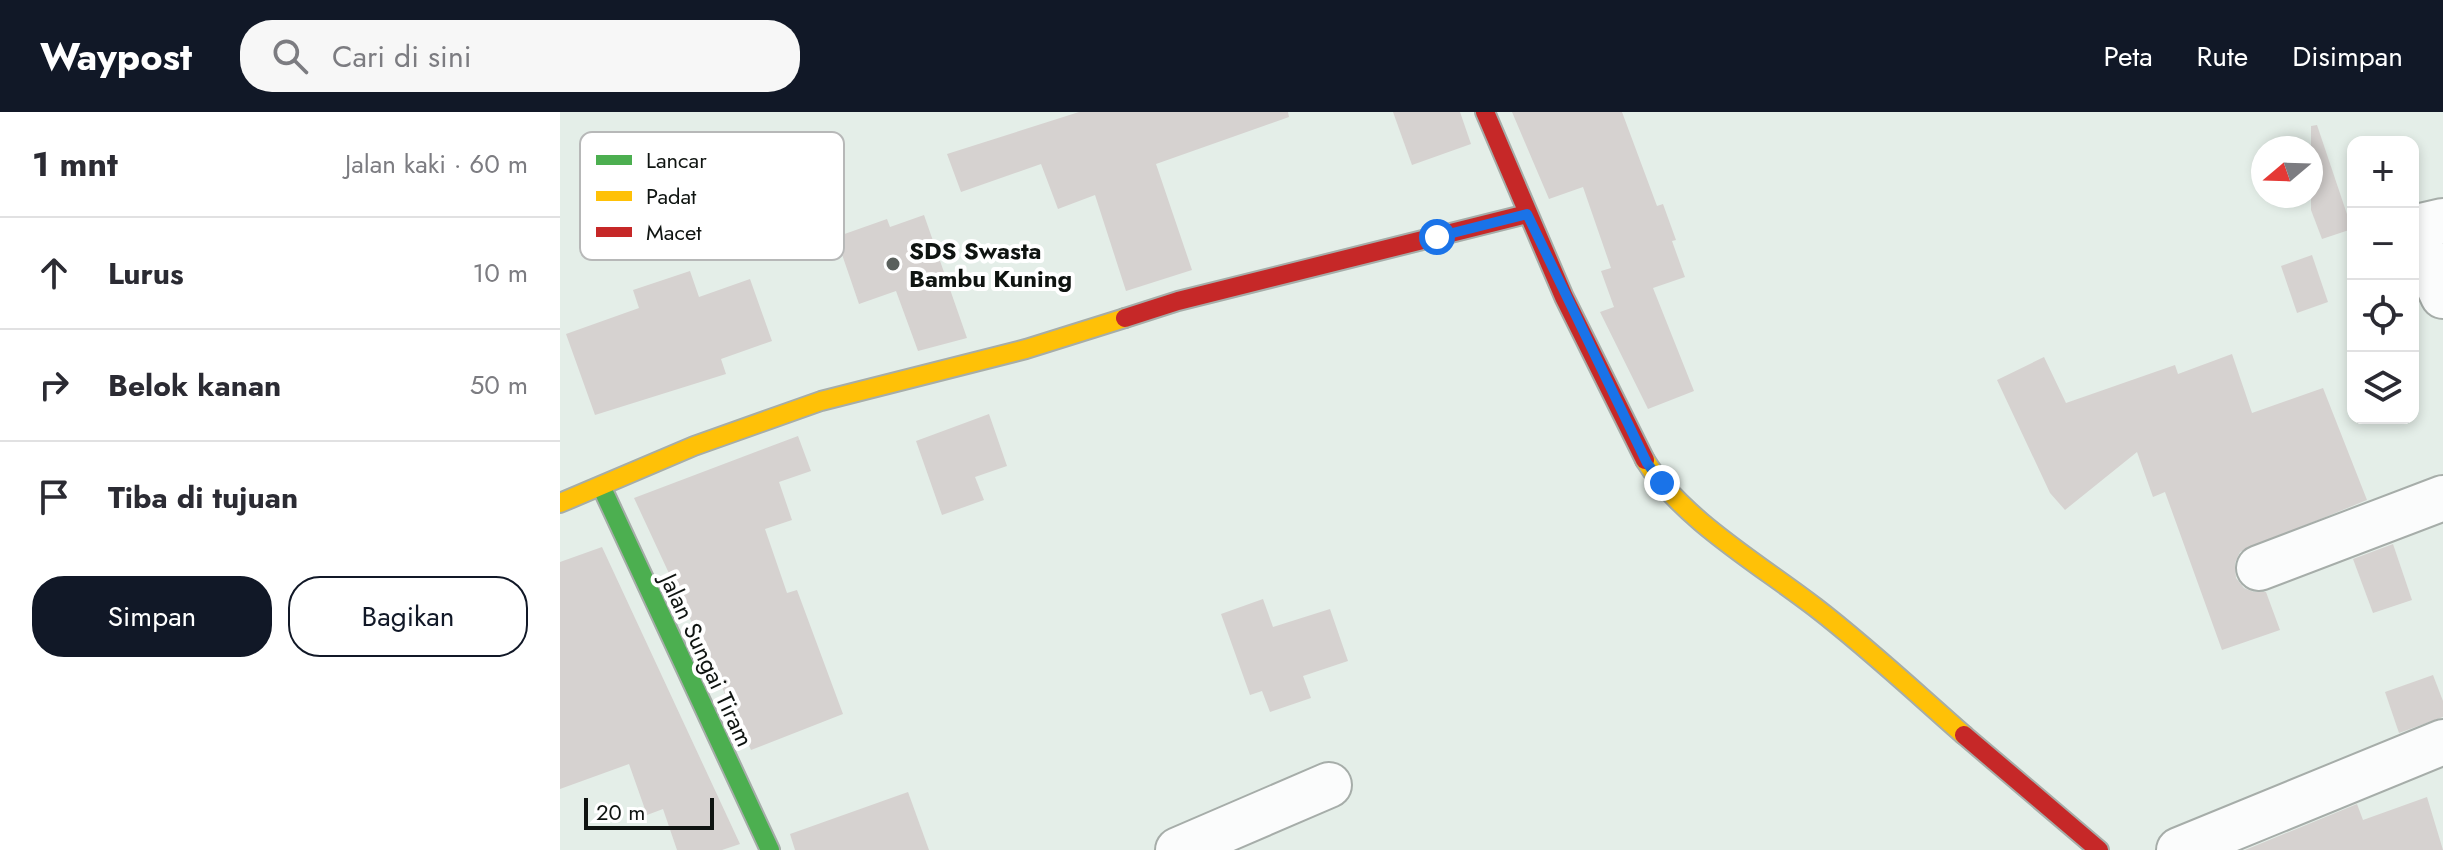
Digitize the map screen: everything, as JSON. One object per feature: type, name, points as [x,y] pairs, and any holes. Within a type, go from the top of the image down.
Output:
[{"type":"street","points":[[1485,112],[1527,214],[1647,463],[1662,483],[1701,520],[1819,610],[2099,850]]},
{"type":"street","points":[[560,503],[602,488],[680,452],[821,401],[1026,349],[1178,301],[1527,214]]},
{"type":"street","points":[[2443,221],[2417,227],[2414,234],[2443,296]]},
{"type":"street","name":"Jalan Sungai Tiram","points":[[602,488],[770,850]]},
{"type":"street","points":[[2259,568],[2443,498]]},
{"type":"street","points":[[2179,850],[2443,742]]},
{"type":"street","points":[[1178,850],[1329,785]]},
{"type":"building","points":[[1079,112],[1288,112],[1289,117],[1156,164],[1192,270],[1126,291],[1095,195],[1058,209],[1041,164],[961,192],[947,154]]},
{"type":"building","points":[[1393,112],[1460,112],[1471,144],[1412,165]]},
{"type":"building","points":[[1512,112],[1622,112],[1657,206],[1663,204],[1676,240],[1672,241],[1685,277],[1653,288],[1694,391],[1648,409],[1600,312],[1614,307],[1601,271],[1611,268],[1583,187],[1549,199]]},
{"type":"building","points":[[2317,125],[2321,136],[2311,136],[2311,126]]},
{"type":"building","points":[[2323,143],[2347,214],[2347,231],[2322,239],[2311,210],[2323,208]]},
{"type":"building","name":"SDS Swasta Bambu Kuning","points":[[924,215],[967,338],[918,351],[896,291],[859,304],[844,260],[844,234],[887,219],[890,227]]},
{"type":"building","points":[[2312,255],[2328,302],[2297,313],[2281,266]]},
{"type":"building","points":[[690,271],[699,297],[750,279],[772,341],[721,359],[726,374],[595,415],[566,334],[639,308],[633,290]]},
{"type":"building","points":[[2232,354],[2252,413],[2323,388],[2367,500],[2240,552],[2235,563],[2236,578],[2244,588],[2266,592],[2280,630],[2222,650],[2165,492],[2153,497],[2137,452],[2065,510],[2050,493],[1997,380],[2044,357],[2066,403],[2175,365],[2178,374]]},
{"type":"building","points":[[989,414],[1007,466],[975,477],[984,500],[942,515],[916,441]]},
{"type":"building","points":[[798,436],[811,471],[779,482],[792,520],[765,529],[787,593],[797,590],[843,714],[751,750],[634,498]]},
{"type":"building","points":[[2393,544],[2412,600],[2373,613],[2353,559]]},
{"type":"building","points":[[602,547],[740,844],[722,850],[677,850],[663,809],[647,815],[629,764],[560,789],[560,562]]},
{"type":"building","points":[[1263,599],[1273,627],[1330,609],[1348,661],[1303,676],[1311,698],[1270,712],[1262,691],[1250,695],[1221,614]]},
{"type":"building","points":[[2433,675],[2443,701],[2443,717],[2399,733],[2385,692]]},
{"type":"building","points":[[908,792],[929,850],[795,850],[790,834]]},
{"type":"building","points":[[2427,797],[2443,850],[2245,850],[2357,804],[2363,820]]},
{"type":"traffic: fast","points":[[602,488],[770,850]]},
{"type":"traffic: slow","points":[[560,503],[694,446],[821,401],[1026,349],[1125,318]]},
{"type":"traffic: slow","points":[[1645,460],[1660,481],[1700,521],[1834,622],[1964,735]]},
{"type":"traffic: jam","points":[[1485,112],[1564,297],[1645,460]]},
{"type":"traffic: jam","points":[[1125,318],[1178,301],[1527,214]]},
{"type":"traffic: jam","points":[[1964,735],[2099,850]]},
{"type":"place","name":"SDS Swasta Bambu Kuning","points":[[893,264]]},
{"type":"route","points":[[1437,237],[1527,214],[1564,297],[1647,463],[1662,483]]}]
